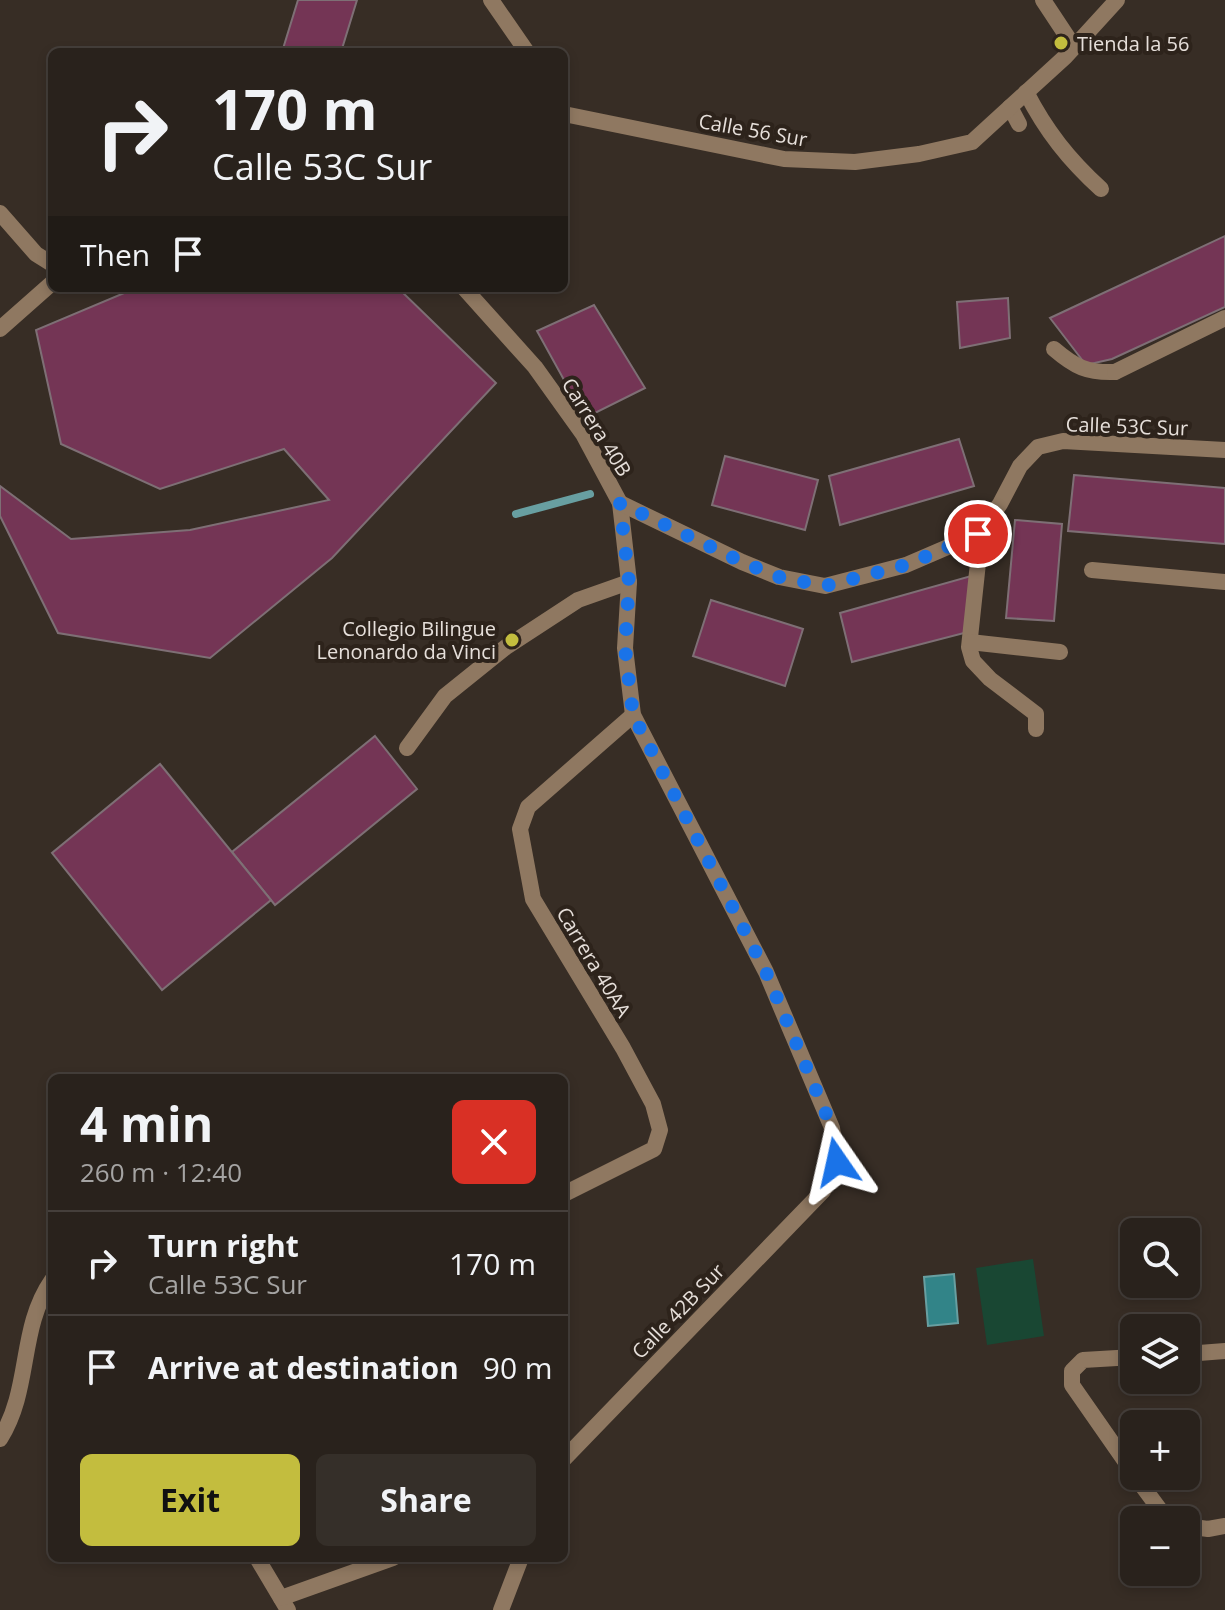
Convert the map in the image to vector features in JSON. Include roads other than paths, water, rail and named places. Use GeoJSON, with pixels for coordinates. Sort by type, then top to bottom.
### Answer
{"type":"FeatureCollection","features":[{"type":"Feature","properties":{"kind":"street"},"geometry":{"type":"LineString","coordinates":[[491,0],[524,48]]}},
{"type":"Feature","properties":{"kind":"street"},"geometry":{"type":"LineString","coordinates":[[1043,0],[1074,47]]}},
{"type":"Feature","properties":{"kind":"street","name":"Calle 56 Sur"},"geometry":{"type":"LineString","coordinates":[[568,115],[784,159],[855,162],[919,154],[972,142],[1074,47],[1117,0]]}},
{"type":"Feature","properties":{"kind":"street"},"geometry":{"type":"LineString","coordinates":[[1026,92],[1063,152],[1101,189]]}},
{"type":"Feature","properties":{"kind":"street"},"geometry":{"type":"LineString","coordinates":[[1010,107],[1019,124]]}},
{"type":"Feature","properties":{"kind":"street"},"geometry":{"type":"LineString","coordinates":[[0,213],[36,254],[48,262]]}},
{"type":"Feature","properties":{"kind":"street"},"geometry":{"type":"LineString","coordinates":[[0,329],[48,287]]}},
{"type":"Feature","properties":{"kind":"street","name":"Carrera 40B"},"geometry":{"type":"LineString","coordinates":[[468,292],[535,367],[583,434],[620,503],[629,582],[625,648],[633,715],[766,972],[832,1128],[837,1162],[823,1191]]}},
{"type":"Feature","properties":{"kind":"street"},"geometry":{"type":"LineString","coordinates":[[1054,349],[1070,363],[1094,373],[1115,372],[1225,318]]}},
{"type":"Feature","properties":{"kind":"street","name":"Calle 53C Sur"},"geometry":{"type":"LineString","coordinates":[[620,503],[779,577],[825,586],[906,565],[978,534],[1020,466],[1038,447],[1063,441],[1225,450]]}},
{"type":"Feature","properties":{"kind":"street"},"geometry":{"type":"LineString","coordinates":[[992,514],[978,563],[970,642],[973,661],[990,679],[1036,714],[1036,729]]}},
{"type":"Feature","properties":{"kind":"street"},"geometry":{"type":"LineString","coordinates":[[1092,570],[1225,582]]}},
{"type":"Feature","properties":{"kind":"street"},"geometry":{"type":"LineString","coordinates":[[407,748],[445,696],[506,647],[578,600],[629,582]]}},
{"type":"Feature","properties":{"kind":"street"},"geometry":{"type":"LineString","coordinates":[[970,642],[1060,652]]}},
{"type":"Feature","properties":{"kind":"street","name":"Carrera 40AA"},"geometry":{"type":"LineString","coordinates":[[568,1192],[654,1149],[660,1130],[653,1104],[623,1048],[533,899],[520,829],[528,807],[633,715]]}},
{"type":"Feature","properties":{"kind":"street","name":"Calle 42B Sur"},"geometry":{"type":"LineString","coordinates":[[568,1455],[823,1191]]}},
{"type":"Feature","properties":{"kind":"street"},"geometry":{"type":"LineString","coordinates":[[0,1439],[11,1422],[20,1395],[39,1299],[48,1286]]}},
{"type":"Feature","properties":{"kind":"street"},"geometry":{"type":"LineString","coordinates":[[1200,1353],[1225,1351]]}},
{"type":"Feature","properties":{"kind":"street"},"geometry":{"type":"LineString","coordinates":[[1120,1358],[1083,1360],[1072,1371],[1072,1385],[1120,1454]]}},
{"type":"Feature","properties":{"kind":"street"},"geometry":{"type":"LineString","coordinates":[[1200,1528],[1225,1526]]}},
{"type":"Feature","properties":{"kind":"street"},"geometry":{"type":"LineString","coordinates":[[259,1562],[284,1604],[384,1562]]}},
{"type":"Feature","properties":{"kind":"street"},"geometry":{"type":"LineString","coordinates":[[501,1610],[519,1562]]}},
{"type":"Feature","properties":{"kind":"water"},"geometry":{"type":"Polygon","coordinates":[[[954,1274],[958,1323],[928,1326],[924,1277],[954,1274]]]}},
{"type":"Feature","properties":{"kind":"waterway"},"geometry":{"type":"LineString","coordinates":[[516,514],[590,494]]}},
{"type":"Feature","properties":{"kind":"place","name":"Tienda la 56"},"geometry":{"type":"Point","coordinates":[1061,43]}},
{"type":"Feature","properties":{"kind":"place","name":"Collegio Bilingue Lenonardo da Vinci"},"geometry":{"type":"Point","coordinates":[512,640]}}]}
